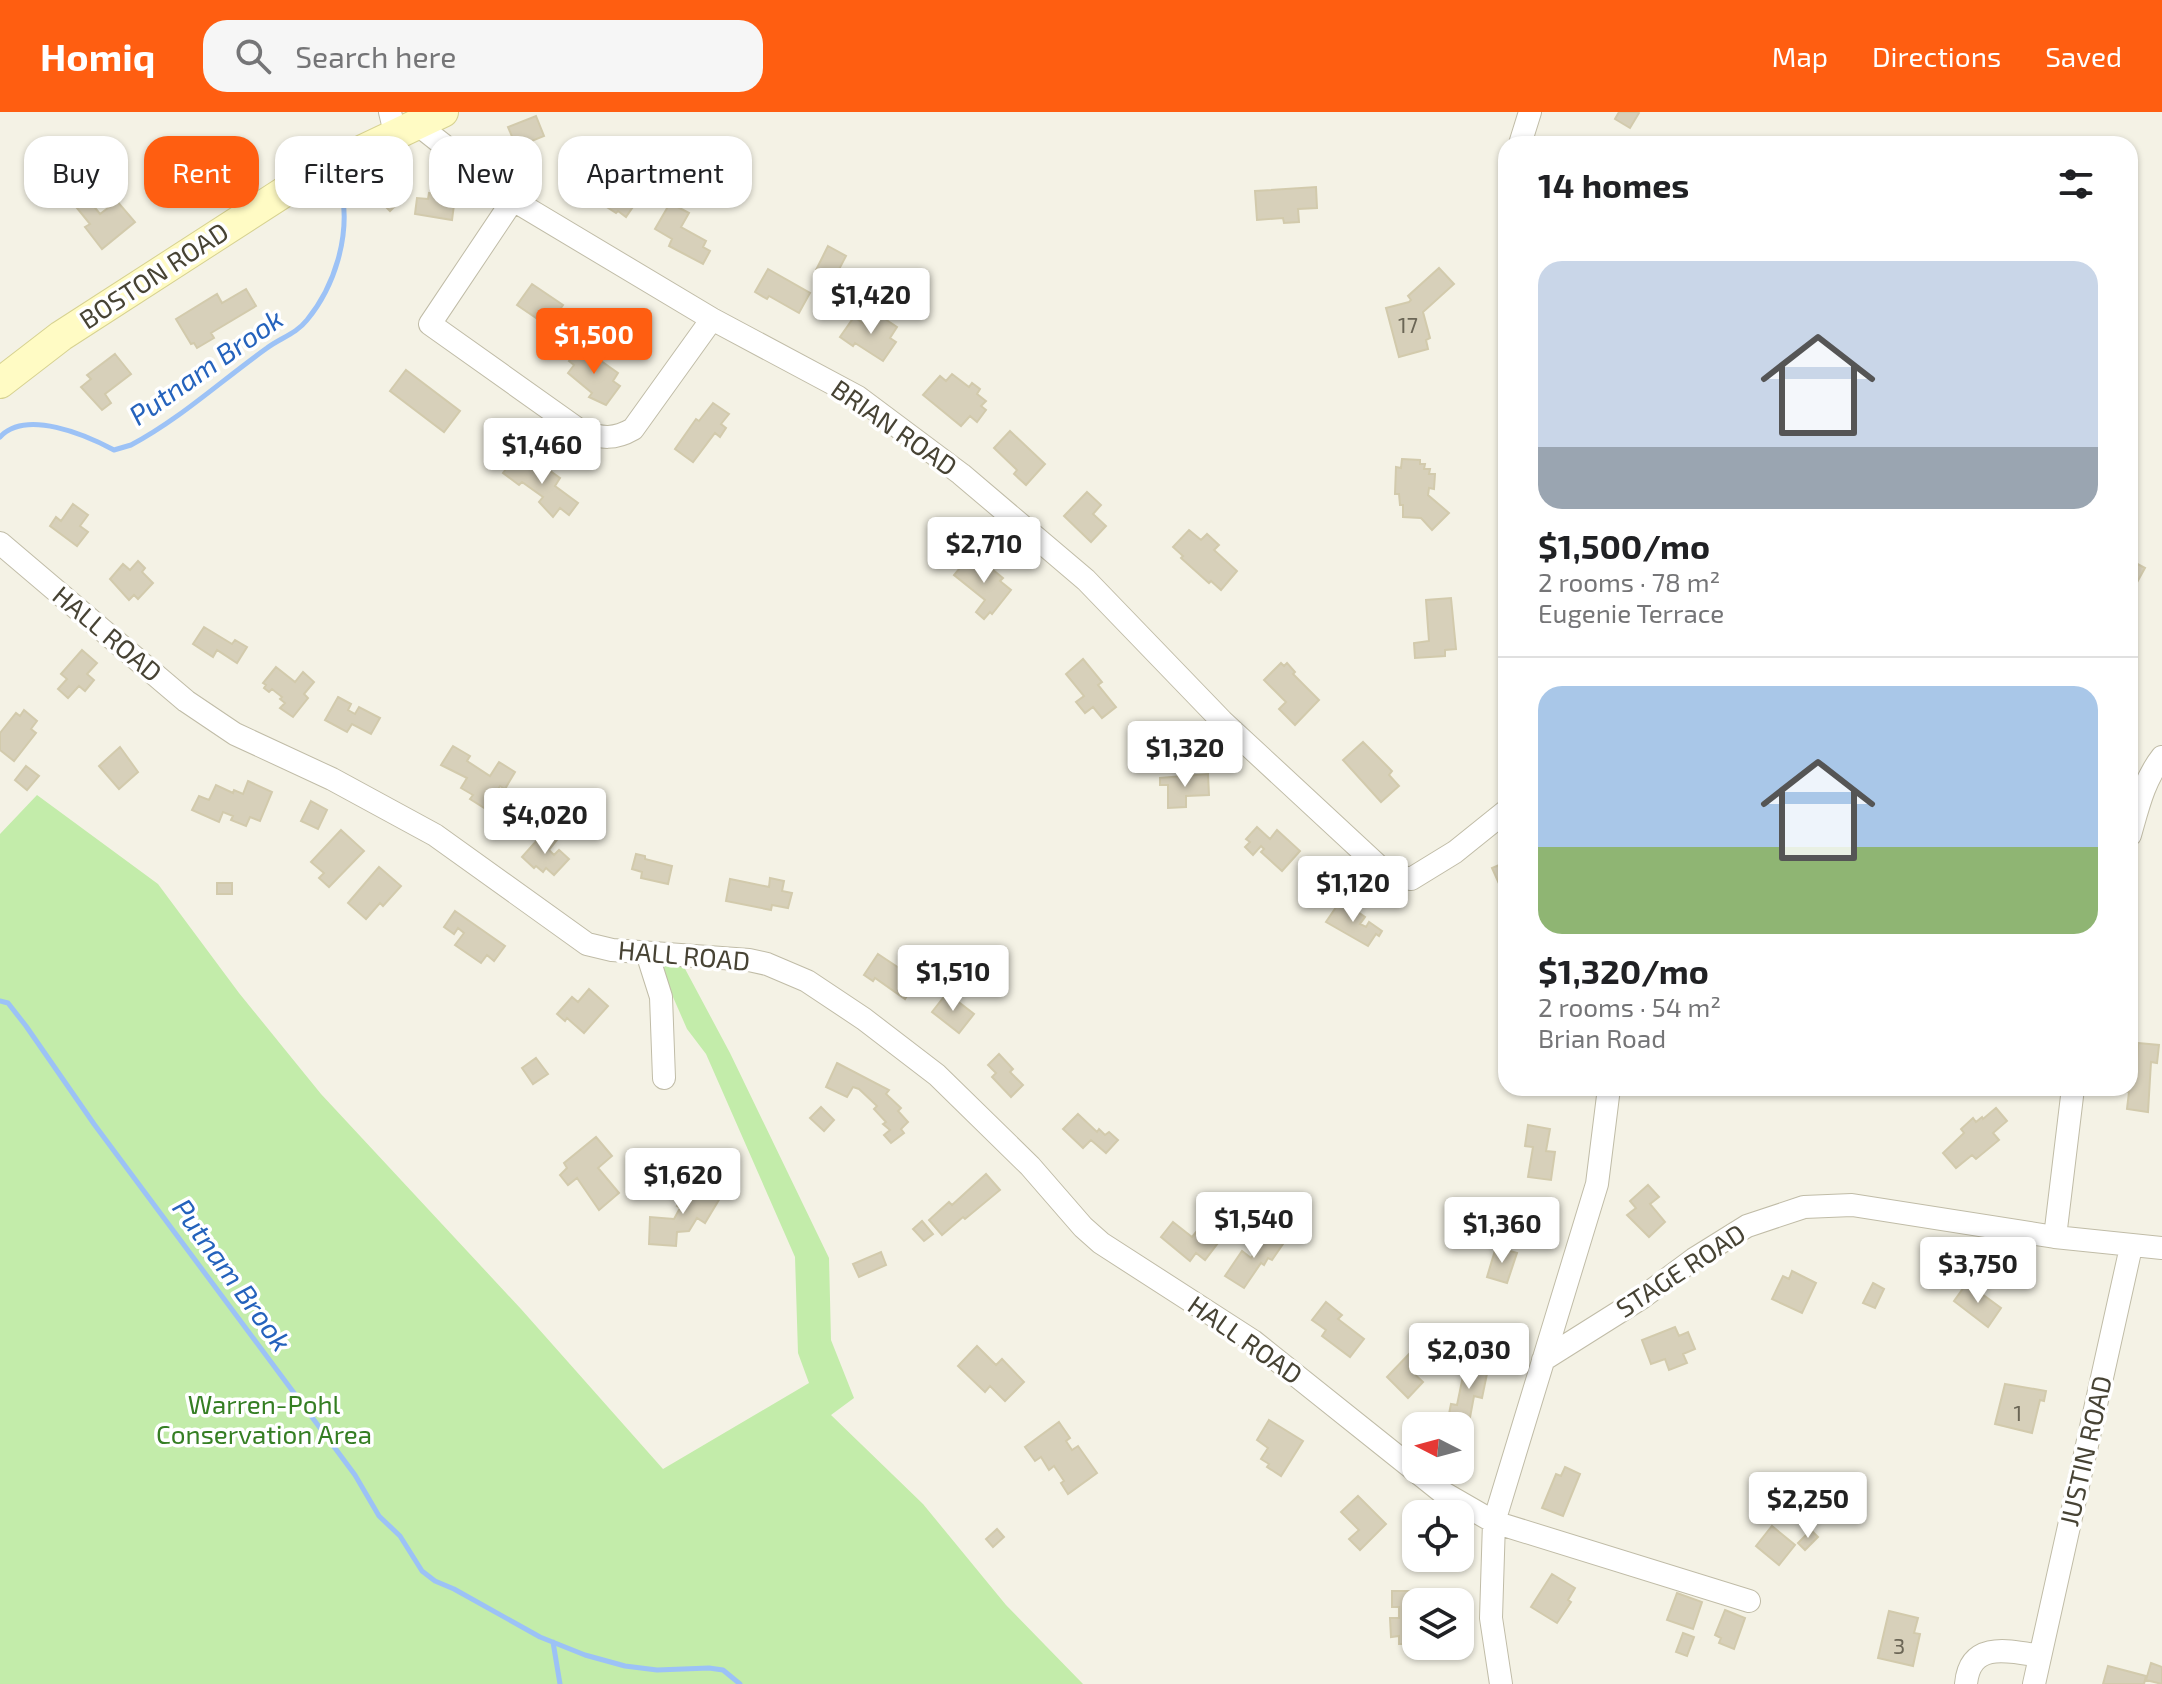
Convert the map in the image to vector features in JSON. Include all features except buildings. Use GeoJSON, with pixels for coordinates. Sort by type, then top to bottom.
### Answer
{"type":"FeatureCollection","features":[{"type":"Feature","properties":{"kind":"main road","name":"BOSTON ROAD"},"geometry":{"type":"LineString","coordinates":[[0,383],[61,336],[281,193],[411,120]]}},
{"type":"Feature","properties":{"kind":"street"},"geometry":{"type":"LineString","coordinates":[[1522,136],[1530,112]]}},
{"type":"Feature","properties":{"kind":"street","name":"BRIAN ROAD"},"geometry":{"type":"LineString","coordinates":[[411,120],[431,136]]}},
{"type":"Feature","properties":{"kind":"street"},"geometry":{"type":"LineString","coordinates":[[508,208],[430,324],[582,432],[601,438],[619,437],[633,429],[712,319]]}},
{"type":"Feature","properties":{"kind":"street","name":"BRIAN ROAD"},"geometry":{"type":"LineString","coordinates":[[526,208],[712,319],[858,397],[961,474],[1086,580],[1222,721],[1386,873],[1411,879],[1455,852],[1498,817]]}},
{"type":"Feature","properties":{"kind":"street","name":"HALL ROAD"},"geometry":{"type":"LineString","coordinates":[[0,543],[186,701],[235,734],[332,779],[435,835],[583,941],[602,948],[721,956],[767,964],[807,981],[864,1019],[937,1075],[1030,1166],[1101,1243],[1253,1341],[1442,1492],[1494,1522],[1749,1601]]}},
{"type":"Feature","properties":{"kind":"street"},"geometry":{"type":"LineString","coordinates":[[2138,808],[2151,770],[2162,757]]}},
{"type":"Feature","properties":{"kind":"street"},"geometry":{"type":"LineString","coordinates":[[647,953],[661,997],[664,1078]]}},
{"type":"Feature","properties":{"kind":"street"},"geometry":{"type":"LineString","coordinates":[[1501,1684],[1491,1618],[1494,1522],[1597,1184],[1608,1096]]}},
{"type":"Feature","properties":{"kind":"street"},"geometry":{"type":"LineString","coordinates":[[2055,1237],[2072,1096]]}},
{"type":"Feature","properties":{"kind":"street","name":"STAGE ROAD"},"geometry":{"type":"LineString","coordinates":[[1543,1360],[1747,1226],[1804,1207],[1852,1205],[2055,1237],[2162,1248]]}},
{"type":"Feature","properties":{"kind":"street","name":"JUSTIN ROAD"},"geometry":{"type":"LineString","coordinates":[[2034,1684],[2131,1247]]}},
{"type":"Feature","properties":{"kind":"street"},"geometry":{"type":"LineString","coordinates":[[1966,1684],[1969,1669],[1984,1653],[2006,1650],[2040,1656]]}},
{"type":"Feature","properties":{"kind":"green space","name":"Warren-Pohl Conservation Area"},"geometry":{"type":"Polygon","coordinates":[[[37,795],[158,884],[239,993],[321,1094],[521,1309],[663,1469],[809,1383],[798,1353],[795,1257],[706,1054],[687,1029],[659,965],[683,965],[730,1053],[829,1258],[831,1340],[854,1398],[831,1415],[923,1504],[1006,1605],[1083,1684],[0,1684],[0,834],[37,795]]]}},
{"type":"Feature","properties":{"kind":"waterway","name":"Putnam Brook"},"geometry":{"type":"LineString","coordinates":[[0,437],[11,429],[40,425],[72,432],[114,450],[149,435],[307,320],[325,292],[338,260],[344,208]]}},
{"type":"Feature","properties":{"kind":"waterway","name":"Putnam Brook"},"geometry":{"type":"LineString","coordinates":[[0,1001],[8,1003],[26,1026],[94,1124],[355,1475],[379,1516],[400,1536],[422,1571],[540,1637],[585,1655],[625,1666],[657,1670],[723,1670],[740,1684]]}},
{"type":"Feature","properties":{"kind":"waterway"},"geometry":{"type":"LineString","coordinates":[[553,1642],[560,1684]]}}]}
